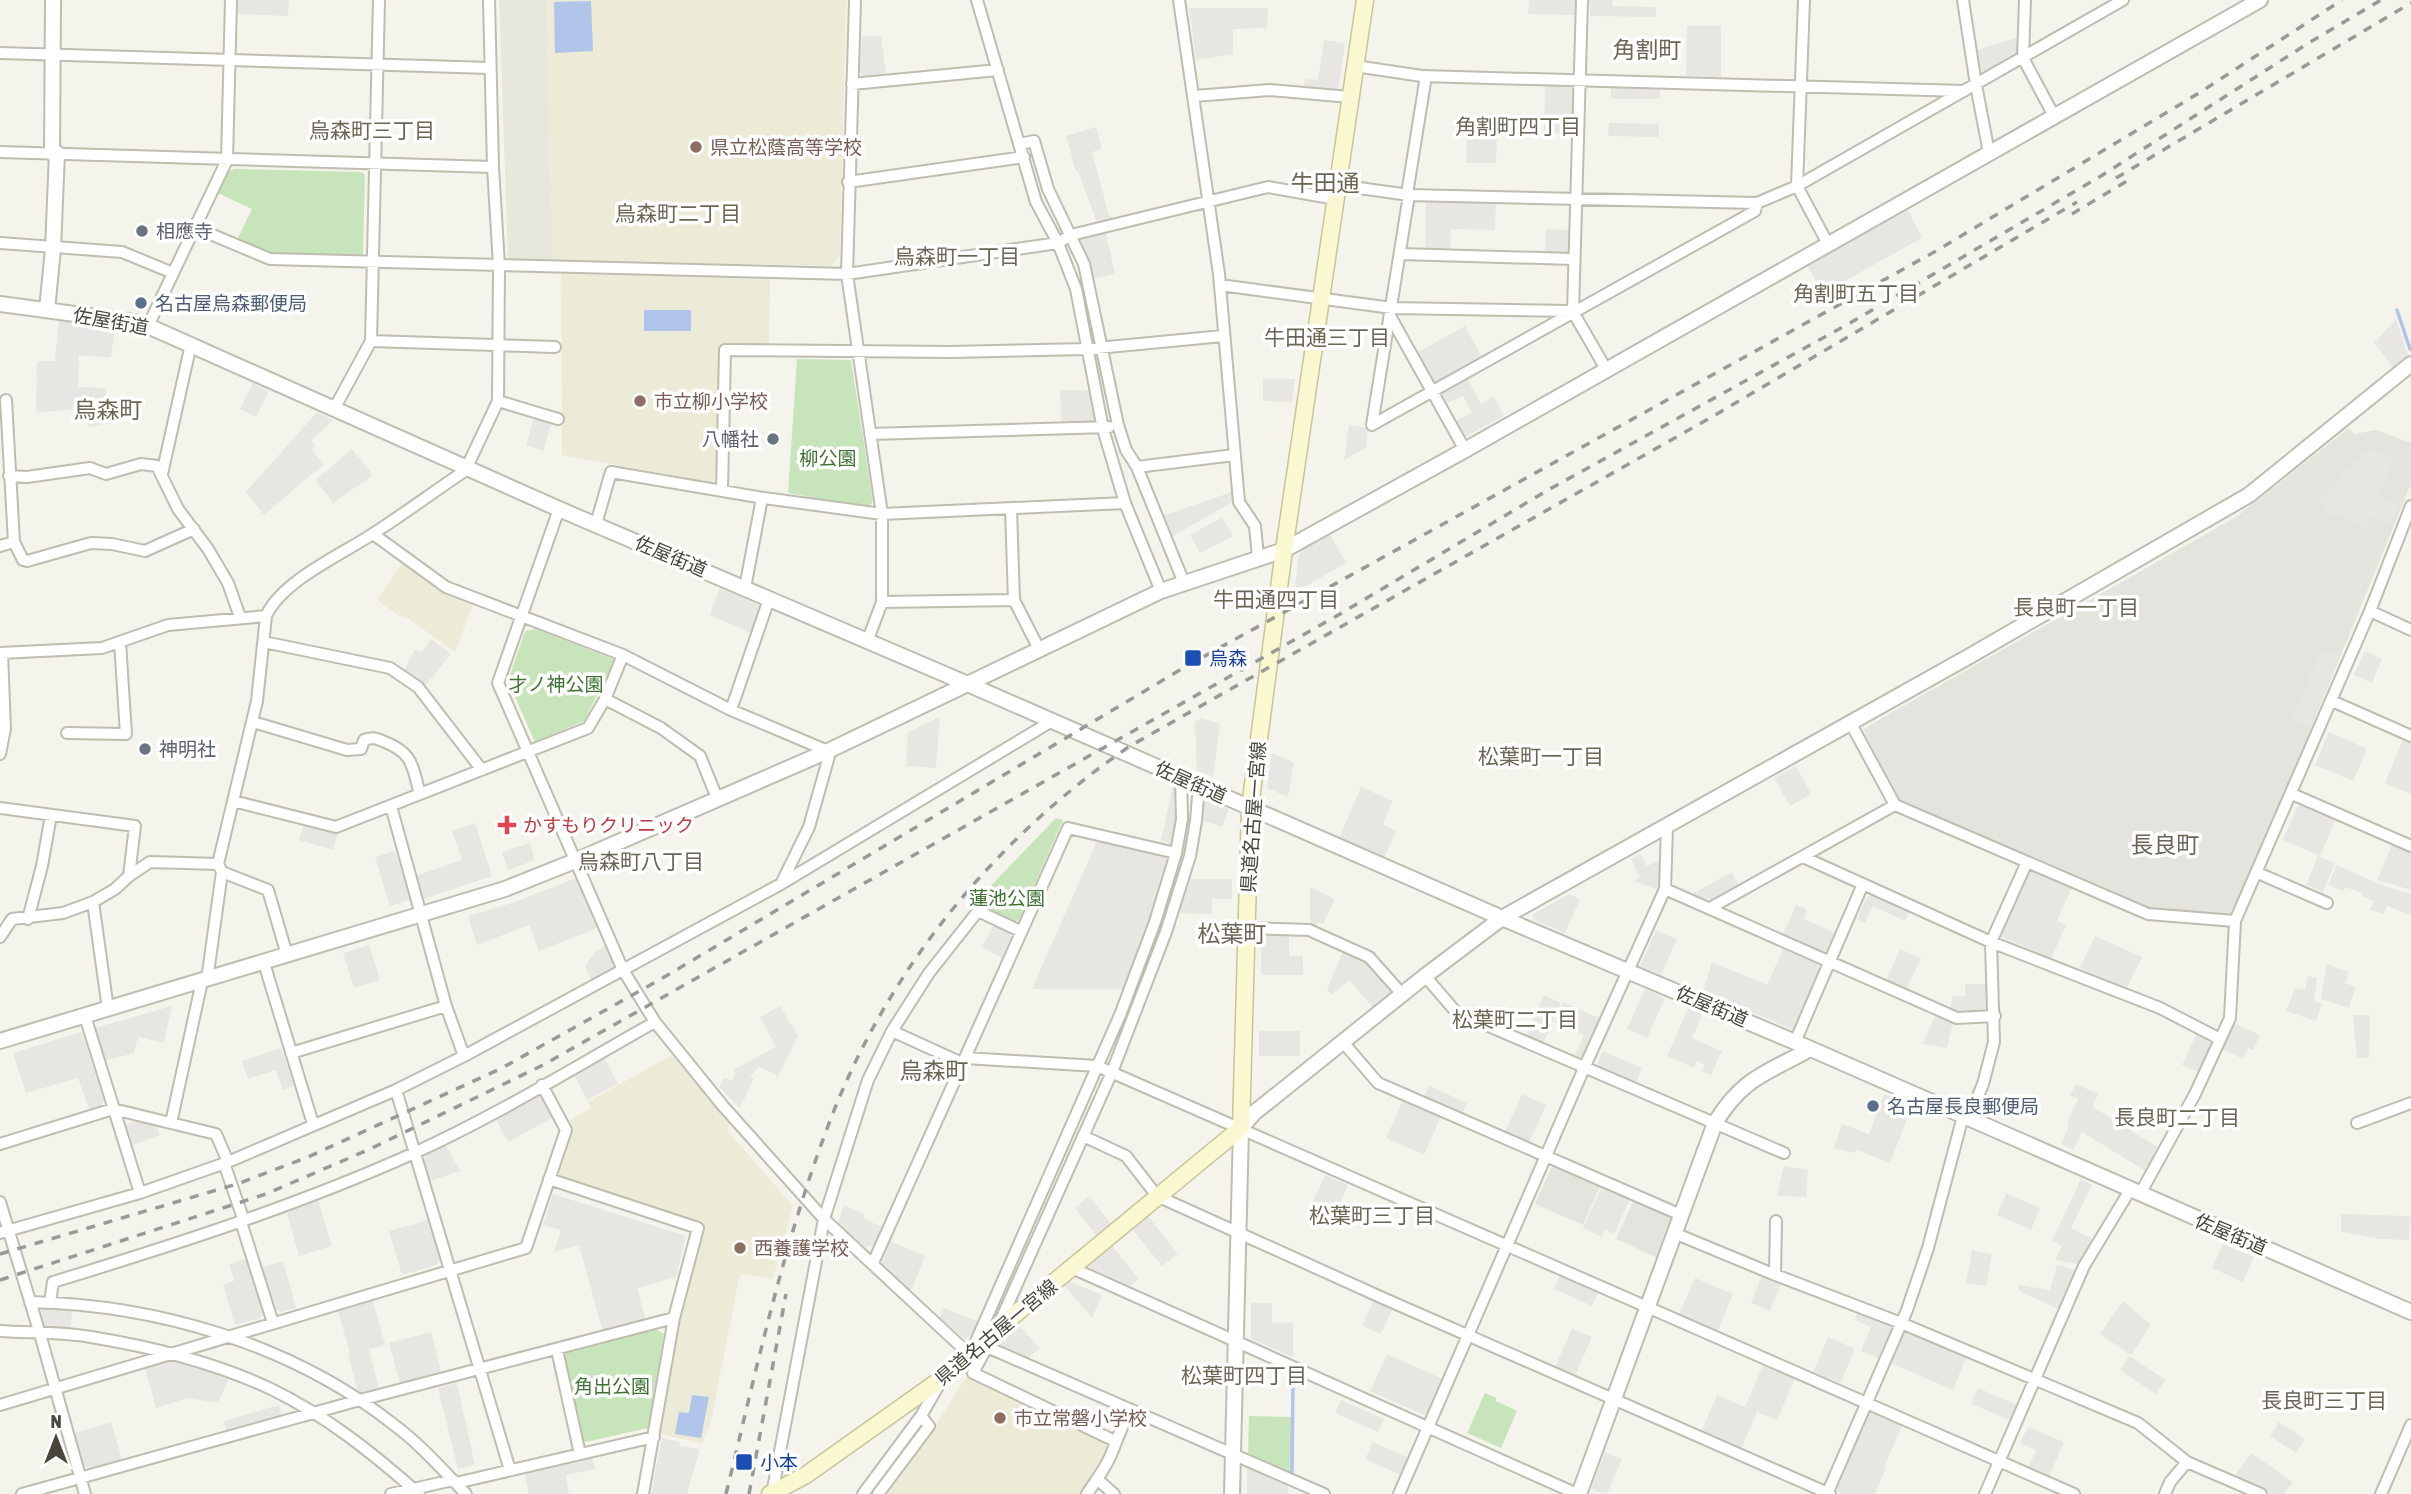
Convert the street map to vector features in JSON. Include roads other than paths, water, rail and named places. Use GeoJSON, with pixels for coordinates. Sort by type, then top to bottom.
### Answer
{"type":"FeatureCollection","features":[{"type":"Feature","properties":{"kind":"main road","name":"県道名古屋一宮線"},"geometry":{"type":"LineString","coordinates":[[771,1494],[806,1475],[944,1377],[985,1344],[996,1330],[1241,1128],[1250,807],[1284,550],[1365,0]]}},
{"type":"Feature","properties":{"kind":"street"},"geometry":{"type":"LineString","coordinates":[[47,310],[53,249],[53,0]]}},
{"type":"Feature","properties":{"kind":"street"},"geometry":{"type":"LineString","coordinates":[[148,326],[227,160],[231,0]]}},
{"type":"Feature","properties":{"kind":"street"},"geometry":{"type":"LineString","coordinates":[[334,409],[372,341],[379,0]]}},
{"type":"Feature","properties":{"kind":"street"},"geometry":{"type":"LineString","coordinates":[[171,1123],[204,980],[220,868],[233,801],[253,722],[266,615],[271,604],[294,584],[373,534],[468,468],[498,401],[499,266],[493,167],[489,0]]}},
{"type":"Feature","properties":{"kind":"street"},"geometry":{"type":"LineString","coordinates":[[855,0],[847,274],[882,514],[882,602],[867,642]]}},
{"type":"Feature","properties":{"kind":"street"},"geometry":{"type":"LineString","coordinates":[[977,0],[1036,202],[1058,243],[1076,289],[1103,429],[1125,503],[1161,591]]}},
{"type":"Feature","properties":{"kind":"street"},"geometry":{"type":"LineString","coordinates":[[1179,0],[1195,96],[1220,285],[1239,502],[1255,526],[1258,557]]}},
{"type":"Feature","properties":{"kind":"street"},"geometry":{"type":"LineString","coordinates":[[1582,0],[1573,312],[1606,369]]}},
{"type":"Feature","properties":{"kind":"street"},"geometry":{"type":"LineString","coordinates":[[1804,0],[1797,186],[1828,244]]}},
{"type":"Feature","properties":{"kind":"street"},"geometry":{"type":"LineString","coordinates":[[1963,0],[1971,88],[1989,153]]}},
{"type":"Feature","properties":{"kind":"street"},"geometry":{"type":"LineString","coordinates":[[2025,0],[2023,58],[2054,116]]}},
{"type":"Feature","properties":{"kind":"street"},"geometry":{"type":"LineString","coordinates":[[196,228],[270,259],[847,274],[1058,243],[1071,235],[1268,187],[1337,192],[1757,204],[1797,186],[2123,0]]}},
{"type":"Feature","properties":{"kind":"street"},"geometry":{"type":"LineString","coordinates":[[0,1041],[505,889],[829,750],[970,685],[1161,591],[1284,550],[2260,0]]}},
{"type":"Feature","properties":{"kind":"street"},"geometry":{"type":"LineString","coordinates":[[0,53],[490,68]]}},
{"type":"Feature","properties":{"kind":"street"},"geometry":{"type":"LineString","coordinates":[[1355,66],[1426,76],[1971,88]]}},
{"type":"Feature","properties":{"kind":"street"},"geometry":{"type":"LineString","coordinates":[[852,84],[998,70]]}},
{"type":"Feature","properties":{"kind":"street"},"geometry":{"type":"LineString","coordinates":[[1426,76],[1372,425],[1755,211],[1757,204]]}},
{"type":"Feature","properties":{"kind":"street"},"geometry":{"type":"LineString","coordinates":[[1195,96],[1269,90],[1350,97]]}},
{"type":"Feature","properties":{"kind":"street"},"geometry":{"type":"LineString","coordinates":[[1020,144],[1034,141],[1048,189],[1084,264],[1118,425],[1126,450],[1137,467],[1184,583]]}},
{"type":"Feature","properties":{"kind":"street"},"geometry":{"type":"LineString","coordinates":[[0,152],[493,167]]}},
{"type":"Feature","properties":{"kind":"street"},"geometry":{"type":"LineString","coordinates":[[848,181],[1024,157]]}},
{"type":"Feature","properties":{"kind":"street"},"geometry":{"type":"LineString","coordinates":[[0,243],[122,252],[173,273]]}},
{"type":"Feature","properties":{"kind":"street"},"geometry":{"type":"LineString","coordinates":[[1400,254],[1573,259]]}},
{"type":"Feature","properties":{"kind":"street"},"geometry":{"type":"LineString","coordinates":[[1220,285],[1391,312],[1573,312]]}},
{"type":"Feature","properties":{"kind":"street","name":"佐屋街道"},"geometry":{"type":"LineString","coordinates":[[0,304],[148,326],[559,509],[1052,720],[1502,918],[1795,1042],[2411,1312]]}},
{"type":"Feature","properties":{"kind":"street"},"geometry":{"type":"LineString","coordinates":[[1391,312],[1465,450]]}},
{"type":"Feature","properties":{"kind":"street"},"geometry":{"type":"LineString","coordinates":[[722,491],[724,351],[1087,349],[1223,336]]}},
{"type":"Feature","properties":{"kind":"street"},"geometry":{"type":"LineString","coordinates":[[372,341],[555,346]]}},
{"type":"Feature","properties":{"kind":"street"},"geometry":{"type":"LineString","coordinates":[[162,474],[191,344]]}},
{"type":"Feature","properties":{"kind":"street"},"geometry":{"type":"LineString","coordinates":[[1232,1494],[1241,1128],[1254,1113],[1424,976],[1502,918],[1969,657],[2249,495],[2411,364]]}},
{"type":"Feature","properties":{"kind":"street"},"geometry":{"type":"LineString","coordinates":[[6,400],[14,542],[23,560],[92,543],[145,551],[194,529]]}},
{"type":"Feature","properties":{"kind":"street"},"geometry":{"type":"LineString","coordinates":[[498,401],[558,419]]}},
{"type":"Feature","properties":{"kind":"street"},"geometry":{"type":"LineString","coordinates":[[870,434],[1103,429],[1118,425]]}},
{"type":"Feature","properties":{"kind":"street"},"geometry":{"type":"LineString","coordinates":[[1137,467],[1234,455]]}},
{"type":"Feature","properties":{"kind":"street"},"geometry":{"type":"LineString","coordinates":[[9,476],[27,477],[90,468],[106,474],[149,463],[157,466],[178,509],[228,583],[240,617]]}},
{"type":"Feature","properties":{"kind":"street"},"geometry":{"type":"LineString","coordinates":[[596,524],[611,472],[762,498],[882,514],[1125,503]]}},
{"type":"Feature","properties":{"kind":"street"},"geometry":{"type":"LineString","coordinates":[[745,588],[762,498]]}},
{"type":"Feature","properties":{"kind":"street"},"geometry":{"type":"LineString","coordinates":[[559,509],[498,683],[623,970],[655,1022],[723,1106],[824,1219],[970,1355],[1119,1015],[1155,922],[1176,852],[1182,820],[1181,777]]}},
{"type":"Feature","properties":{"kind":"street"},"geometry":{"type":"LineString","coordinates":[[1011,509],[1014,600],[1040,651]]}},
{"type":"Feature","properties":{"kind":"street"},"geometry":{"type":"LineString","coordinates":[[1985,1494],[2084,1266],[2135,1192],[2194,1094],[2230,1018],[2235,920],[2332,701],[2410,512]]}},
{"type":"Feature","properties":{"kind":"street"},"geometry":{"type":"LineString","coordinates":[[373,534],[446,587],[623,655],[731,710],[829,750]]}},
{"type":"Feature","properties":{"kind":"street"},"geometry":{"type":"LineString","coordinates":[[0,546],[14,542]]}},
{"type":"Feature","properties":{"kind":"street"},"geometry":{"type":"LineString","coordinates":[[731,710],[769,598]]}},
{"type":"Feature","properties":{"kind":"street"},"geometry":{"type":"LineString","coordinates":[[882,602],[1014,600]]}},
{"type":"Feature","properties":{"kind":"street"},"geometry":{"type":"LineString","coordinates":[[2370,611],[2411,629]]}},
{"type":"Feature","properties":{"kind":"street"},"geometry":{"type":"LineString","coordinates":[[0,754],[5,729],[1,653],[102,648],[169,625],[266,615]]}},
{"type":"Feature","properties":{"kind":"street"},"geometry":{"type":"LineString","coordinates":[[67,733],[126,734],[120,642]]}},
{"type":"Feature","properties":{"kind":"street"},"geometry":{"type":"LineString","coordinates":[[264,642],[390,668],[418,687],[482,770]]}},
{"type":"Feature","properties":{"kind":"street"},"geometry":{"type":"LineString","coordinates":[[233,801],[336,827],[588,728],[605,699],[623,655]]}},
{"type":"Feature","properties":{"kind":"street"},"geometry":{"type":"LineString","coordinates":[[605,699],[661,728],[699,755],[717,798]]}},
{"type":"Feature","properties":{"kind":"street"},"geometry":{"type":"LineString","coordinates":[[2332,701],[2411,737]]}},
{"type":"Feature","properties":{"kind":"street"},"geometry":{"type":"LineString","coordinates":[[4,1231],[139,1193],[226,1162],[396,1090],[464,1056],[781,884],[1052,720]]}},
{"type":"Feature","properties":{"kind":"street"},"geometry":{"type":"LineString","coordinates":[[253,722],[347,750],[361,749],[364,740],[374,737],[400,748],[410,759],[420,794]]}},
{"type":"Feature","properties":{"kind":"street"},"geometry":{"type":"LineString","coordinates":[[1850,722],[1895,805],[2148,915],[2235,920]]}},
{"type":"Feature","properties":{"kind":"street"},"geometry":{"type":"LineString","coordinates":[[781,884],[809,827],[829,750]]}},
{"type":"Feature","properties":{"kind":"street"},"geometry":{"type":"LineString","coordinates":[[996,1330],[1112,1072],[1184,882],[1196,821],[1199,785]]}},
{"type":"Feature","properties":{"kind":"street"},"geometry":{"type":"LineString","coordinates":[[2292,794],[2411,846]]}},
{"type":"Feature","properties":{"kind":"street"},"geometry":{"type":"LineString","coordinates":[[1710,908],[1895,805]]}},
{"type":"Feature","properties":{"kind":"street"},"geometry":{"type":"LineString","coordinates":[[391,806],[446,1006],[464,1056]]}},
{"type":"Feature","properties":{"kind":"street"},"geometry":{"type":"LineString","coordinates":[[0,808],[135,826],[129,876]]}},
{"type":"Feature","properties":{"kind":"street"},"geometry":{"type":"LineString","coordinates":[[27,919],[42,866],[51,815]]}},
{"type":"Feature","properties":{"kind":"street"},"geometry":{"type":"LineString","coordinates":[[1399,1494],[1585,1066],[1665,890],[1667,827]]}},
{"type":"Feature","properties":{"kind":"street"},"geometry":{"type":"LineString","coordinates":[[873,1264],[1068,828],[1176,852]]}},
{"type":"Feature","properties":{"kind":"street"},"geometry":{"type":"LineString","coordinates":[[1803,857],[1991,942],[2160,1008],[2220,1039]]}},
{"type":"Feature","properties":{"kind":"street"},"geometry":{"type":"LineString","coordinates":[[0,937],[12,919],[63,912],[93,902],[150,862],[220,868],[268,890],[287,955]]}},
{"type":"Feature","properties":{"kind":"street"},"geometry":{"type":"LineString","coordinates":[[1083,1136],[1126,1156],[1157,1196],[1828,1494],[1901,1323],[1928,1248],[1966,1117],[1983,1084],[1994,1042],[1991,942],[2027,862]]}},
{"type":"Feature","properties":{"kind":"street"},"geometry":{"type":"LineString","coordinates":[[2258,873],[2328,903]]}},
{"type":"Feature","properties":{"kind":"street"},"geometry":{"type":"LineString","coordinates":[[1795,1042],[1831,964],[1863,884]]}},
{"type":"Feature","properties":{"kind":"street"},"geometry":{"type":"LineString","coordinates":[[1665,890],[1957,1018],[1995,1016]]}},
{"type":"Feature","properties":{"kind":"street"},"geometry":{"type":"LineString","coordinates":[[93,902],[108,1009]]}},
{"type":"Feature","properties":{"kind":"street"},"geometry":{"type":"LineString","coordinates":[[771,1494],[824,1219],[868,1080],[892,1031],[929,973],[978,911],[1020,931]]}},
{"type":"Feature","properties":{"kind":"street"},"geometry":{"type":"LineString","coordinates":[[1247,928],[1313,931],[1369,957],[1402,994]]}},
{"type":"Feature","properties":{"kind":"street"},"geometry":{"type":"LineString","coordinates":[[264,963],[313,1124]]}},
{"type":"Feature","properties":{"kind":"street"},"geometry":{"type":"LineString","coordinates":[[1424,976],[1456,1012],[1784,1153]]}},
{"type":"Feature","properties":{"kind":"street"},"geometry":{"type":"LineString","coordinates":[[291,1053],[446,1006]]}},
{"type":"Feature","properties":{"kind":"street"},"geometry":{"type":"LineString","coordinates":[[85,1016],[139,1193]]}},
{"type":"Feature","properties":{"kind":"street"},"geometry":{"type":"LineString","coordinates":[[50,1302],[52,1282],[242,1221],[415,1153],[655,1022]]}},
{"type":"Feature","properties":{"kind":"street"},"geometry":{"type":"LineString","coordinates":[[892,1031],[963,1060],[1097,1066],[2074,1494]]}},
{"type":"Feature","properties":{"kind":"street"},"geometry":{"type":"LineString","coordinates":[[1342,1041],[1378,1083],[1681,1214]]}},
{"type":"Feature","properties":{"kind":"street"},"geometry":{"type":"LineString","coordinates":[[1072,1268],[1578,1494],[1714,1124],[1741,1088],[1762,1073],[1810,1049]]}},
{"type":"Feature","properties":{"kind":"street"},"geometry":{"type":"LineString","coordinates":[[0,1405],[526,1248],[566,1130],[542,1085]]}},
{"type":"Feature","properties":{"kind":"street"},"geometry":{"type":"LineString","coordinates":[[396,1090],[510,1471]]}},
{"type":"Feature","properties":{"kind":"street"},"geometry":{"type":"LineString","coordinates":[[2357,1124],[2411,1103]]}},
{"type":"Feature","properties":{"kind":"street"},"geometry":{"type":"LineString","coordinates":[[0,1144],[113,1109],[216,1134],[273,1323]]}},
{"type":"Feature","properties":{"kind":"street"},"geometry":{"type":"LineString","coordinates":[[549,1179],[698,1228],[674,1318],[643,1494]]}},
{"type":"Feature","properties":{"kind":"street"},"geometry":{"type":"LineString","coordinates":[[0,1202],[4,1231],[40,1334],[85,1494]]}},
{"type":"Feature","properties":{"kind":"street"},"geometry":{"type":"LineString","coordinates":[[1775,1275],[1776,1221]]}},
{"type":"Feature","properties":{"kind":"street"},"geometry":{"type":"LineString","coordinates":[[1674,1233],[1901,1323],[2138,1423],[2187,1462],[2261,1494]]}},
{"type":"Feature","properties":{"kind":"street"},"geometry":{"type":"LineString","coordinates":[[30,1302],[133,1310],[183,1322],[279,1356],[360,1400],[395,1425],[466,1494]]}},
{"type":"Feature","properties":{"kind":"street"},"geometry":{"type":"LineString","coordinates":[[22,1494],[360,1400],[674,1318]]}},
{"type":"Feature","properties":{"kind":"street"},"geometry":{"type":"LineString","coordinates":[[0,1331],[88,1336],[199,1360],[271,1389],[312,1413],[378,1457],[416,1491]]}},
{"type":"Feature","properties":{"kind":"street"},"geometry":{"type":"LineString","coordinates":[[1115,1441],[973,1373],[985,1344],[1324,1494]]}},
{"type":"Feature","properties":{"kind":"street"},"geometry":{"type":"LineString","coordinates":[[557,1350],[580,1454]]}},
{"type":"Feature","properties":{"kind":"street"},"geometry":{"type":"LineString","coordinates":[[863,1494],[921,1416],[944,1377]]}},
{"type":"Feature","properties":{"kind":"street"},"geometry":{"type":"LineString","coordinates":[[1087,1494],[1098,1480],[1114,1449],[1130,1409]]}},
{"type":"Feature","properties":{"kind":"street"},"geometry":{"type":"LineString","coordinates":[[878,1494],[929,1426],[921,1416]]}},
{"type":"Feature","properties":{"kind":"street"},"geometry":{"type":"LineString","coordinates":[[2381,1494],[2407,1442],[2411,1425]]}},
{"type":"Feature","properties":{"kind":"street"},"geometry":{"type":"LineString","coordinates":[[391,1494],[510,1471],[654,1437]]}},
{"type":"Feature","properties":{"kind":"street"},"geometry":{"type":"LineString","coordinates":[[2165,1494],[2170,1482],[2187,1462]]}},
{"type":"Feature","properties":{"kind":"street"},"geometry":{"type":"LineString","coordinates":[[1098,1480],[1114,1494]]}},
{"type":"Feature","properties":{"kind":"water"},"geometry":{"type":"Polygon","coordinates":[[[591,1],[593,51],[555,53],[554,2],[591,1]]]}},
{"type":"Feature","properties":{"kind":"water"},"geometry":{"type":"Polygon","coordinates":[[[644,310],[691,310],[691,331],[644,331],[644,310]]]}},
{"type":"Feature","properties":{"kind":"water"},"geometry":{"type":"Polygon","coordinates":[[[692,1395],[709,1397],[701,1438],[675,1434],[679,1412],[689,1413],[692,1395]]]}},
{"type":"Feature","properties":{"kind":"waterway"},"geometry":{"type":"LineString","coordinates":[[2397,310],[2410,349]]}},
{"type":"Feature","properties":{"kind":"waterway"},"geometry":{"type":"LineString","coordinates":[[1292,1473],[1293,1382]]}},
{"type":"Feature","properties":{"kind":"waterway"},"geometry":{"type":"LineString","coordinates":[[873,1489],[921,1427]]}},
{"type":"Feature","properties":{"kind":"railway"},"geometry":{"type":"LineString","coordinates":[[0,1254],[237,1184],[308,1157],[502,1068],[661,979],[1185,667],[1936,251],[2199,93],[2342,0]]}},
{"type":"Feature","properties":{"kind":"railway"},"geometry":{"type":"LineString","coordinates":[[0,1280],[266,1194],[370,1149],[543,1065],[1340,614],[1548,490],[1850,323],[2101,176],[2307,44],[2381,0]]}},
{"type":"Feature","properties":{"kind":"railway"},"geometry":{"type":"LineString","coordinates":[[2116,178],[2411,3]]}},
{"type":"Feature","properties":{"kind":"railway"},"geometry":{"type":"LineString","coordinates":[[2072,214],[2132,178]]}},
{"type":"Feature","properties":{"kind":"railway"},"geometry":{"type":"LineString","coordinates":[[726,1494],[771,1308],[797,1216],[828,1126],[852,1069],[913,962],[990,866],[1034,823],[1080,783],[1130,746],[1710,418],[2077,202]]}},
{"type":"Feature","properties":{"kind":"railway"},"geometry":{"type":"LineString","coordinates":[[749,1494],[786,1294]]}},
{"type":"Feature","properties":{"kind":"place","name":"県立松蔭高等学校"},"geometry":{"type":"Point","coordinates":[696,147]}},
{"type":"Feature","properties":{"kind":"place","name":"相應寺"},"geometry":{"type":"Point","coordinates":[142,231]}},
{"type":"Feature","properties":{"kind":"place","name":"名古屋烏森郵便局"},"geometry":{"type":"Point","coordinates":[141,303]}},
{"type":"Feature","properties":{"kind":"place","name":"市立柳小学校"},"geometry":{"type":"Point","coordinates":[640,401]}},
{"type":"Feature","properties":{"kind":"place","name":"八幡社"},"geometry":{"type":"Point","coordinates":[773,439]}},
{"type":"Feature","properties":{"kind":"place","name":"烏森"},"geometry":{"type":"Point","coordinates":[1193,658]}},
{"type":"Feature","properties":{"kind":"place","name":"神明社"},"geometry":{"type":"Point","coordinates":[145,749]}},
{"type":"Feature","properties":{"kind":"place","name":"かすもりクリニック"},"geometry":{"type":"Point","coordinates":[507,825]}},
{"type":"Feature","properties":{"kind":"place","name":"名古屋長良郵便局"},"geometry":{"type":"Point","coordinates":[1873,1106]}},
{"type":"Feature","properties":{"kind":"place","name":"西養護学校"},"geometry":{"type":"Point","coordinates":[740,1248]}},
{"type":"Feature","properties":{"kind":"place","name":"市立常磐小学校"},"geometry":{"type":"Point","coordinates":[1000,1418]}},
{"type":"Feature","properties":{"kind":"place","name":"小本"},"geometry":{"type":"Point","coordinates":[744,1462]}},
{"type":"Feature","properties":{"kind":"district","name":"角割町"},"geometry":{"type":"Point","coordinates":[1647,50]}},
{"type":"Feature","properties":{"kind":"district","name":"角割町四丁目"},"geometry":{"type":"Point","coordinates":[1518,126]}},
{"type":"Feature","properties":{"kind":"district","name":"烏森町三丁目"},"geometry":{"type":"Point","coordinates":[372,130]}},
{"type":"Feature","properties":{"kind":"district","name":"牛田通"},"geometry":{"type":"Point","coordinates":[1325,183]}},
{"type":"Feature","properties":{"kind":"district","name":"烏森町二丁目"},"geometry":{"type":"Point","coordinates":[678,213]}},
{"type":"Feature","properties":{"kind":"district","name":"烏森町一丁目"},"geometry":{"type":"Point","coordinates":[957,256]}},
{"type":"Feature","properties":{"kind":"district","name":"角割町五丁目"},"geometry":{"type":"Point","coordinates":[1856,293]}},
{"type":"Feature","properties":{"kind":"district","name":"牛田通三丁目"},"geometry":{"type":"Point","coordinates":[1327,337]}},
{"type":"Feature","properties":{"kind":"district","name":"烏森町"},"geometry":{"type":"Point","coordinates":[108,410]}},
{"type":"Feature","properties":{"kind":"district","name":"牛田通四丁目"},"geometry":{"type":"Point","coordinates":[1276,599]}},
{"type":"Feature","properties":{"kind":"district","name":"長良町一丁目"},"geometry":{"type":"Point","coordinates":[2076,607]}},
{"type":"Feature","properties":{"kind":"district","name":"松葉町一丁目"},"geometry":{"type":"Point","coordinates":[1541,756]}},
{"type":"Feature","properties":{"kind":"district","name":"長良町"},"geometry":{"type":"Point","coordinates":[2165,845]}},
{"type":"Feature","properties":{"kind":"district","name":"烏森町八丁目"},"geometry":{"type":"Point","coordinates":[641,861]}},
{"type":"Feature","properties":{"kind":"district","name":"松葉町"},"geometry":{"type":"Point","coordinates":[1232,934]}},
{"type":"Feature","properties":{"kind":"district","name":"松葉町二丁目"},"geometry":{"type":"Point","coordinates":[1515,1019]}},
{"type":"Feature","properties":{"kind":"district","name":"烏森町"},"geometry":{"type":"Point","coordinates":[934,1071]}},
{"type":"Feature","properties":{"kind":"district","name":"長良町二丁目"},"geometry":{"type":"Point","coordinates":[2177,1117]}},
{"type":"Feature","properties":{"kind":"district","name":"松葉町三丁目"},"geometry":{"type":"Point","coordinates":[1372,1215]}},
{"type":"Feature","properties":{"kind":"district","name":"松葉町四丁目"},"geometry":{"type":"Point","coordinates":[1244,1375]}},
{"type":"Feature","properties":{"kind":"district","name":"長良町三丁目"},"geometry":{"type":"Point","coordinates":[2324,1400]}},
{"type":"Feature","properties":{"kind":"park label","name":"柳公園"},"geometry":{"type":"Point","coordinates":[828,458]}},
{"type":"Feature","properties":{"kind":"park label","name":"才ノ神公園"},"geometry":{"type":"Point","coordinates":[556,684]}},
{"type":"Feature","properties":{"kind":"park label","name":"蓮池公園"},"geometry":{"type":"Point","coordinates":[1007,898]}},
{"type":"Feature","properties":{"kind":"park label","name":"角出公園"},"geometry":{"type":"Point","coordinates":[612,1386]}}]}
